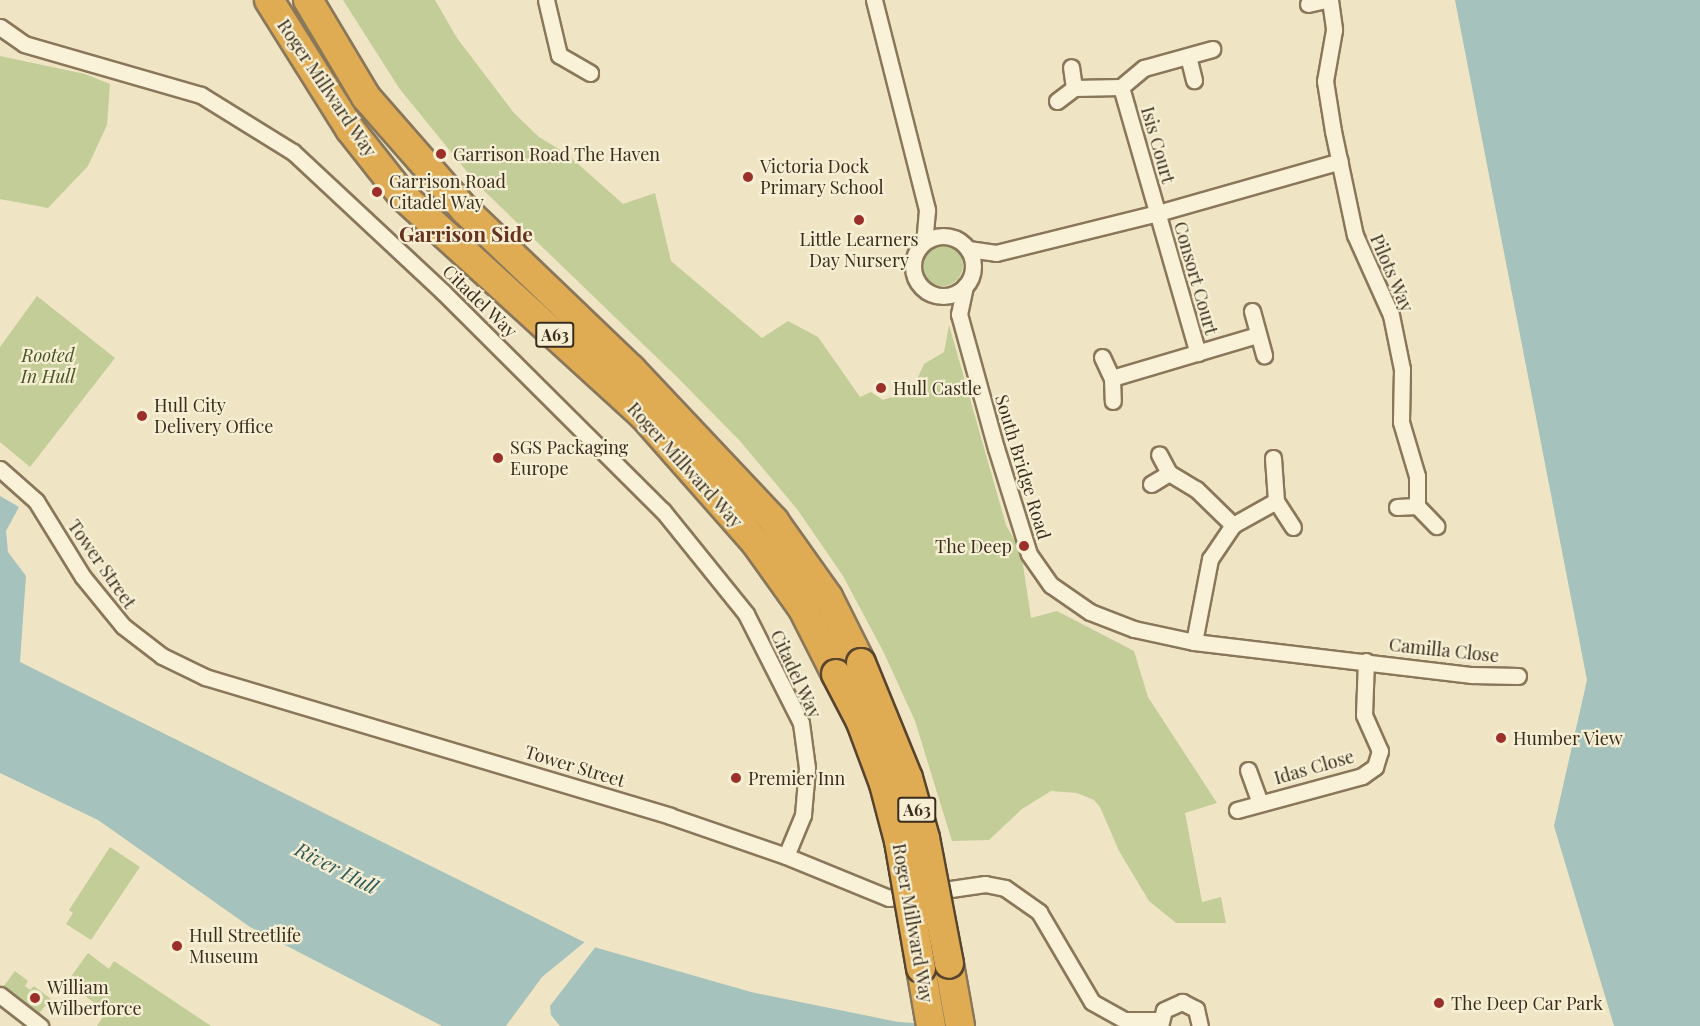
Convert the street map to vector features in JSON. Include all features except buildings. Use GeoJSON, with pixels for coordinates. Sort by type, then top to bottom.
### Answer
{"type":"FeatureCollection","features":[{"type":"Feature","properties":{"kind":"highway","name":"Roger Millward Way"},"geometry":{"type":"LineString","coordinates":[[269,0],[350,129],[403,196],[644,416],[756,543],[848,668],[908,778],[926,838],[960,1026]]}},
{"type":"Feature","properties":{"kind":"highway","name":"Roger Millward Way"},"geometry":{"type":"LineString","coordinates":[[313,6],[366,97],[465,210],[631,369],[774,521],[828,597],[861,722],[899,841],[931,1026]]}},
{"type":"Feature","properties":{"kind":"street"},"geometry":{"type":"LineString","coordinates":[[546,0],[560,55],[590,73]]}},
{"type":"Feature","properties":{"kind":"street"},"geometry":{"type":"LineString","coordinates":[[874,0],[927,210],[924,242]]}},
{"type":"Feature","properties":{"kind":"street","name":"Pilots Way"},"geometry":{"type":"LineString","coordinates":[[1308,4],[1328,0],[1335,30],[1324,81],[1355,236],[1391,315],[1402,369],[1401,422],[1417,476],[1417,506]]}},
{"type":"Feature","properties":{"kind":"street","name":"Citadel Way"},"geometry":{"type":"LineString","coordinates":[[0,27],[24,44],[201,95],[293,152],[451,300],[663,511],[746,614],[801,723],[807,768],[802,815],[786,855]]}},
{"type":"Feature","properties":{"kind":"street"},"geometry":{"type":"LineString","coordinates":[[1057,102],[1074,88],[1121,87],[1144,68],[1212,49]]}},
{"type":"Feature","properties":{"kind":"street"},"geometry":{"type":"LineString","coordinates":[[1188,56],[1194,81]]}},
{"type":"Feature","properties":{"kind":"street"},"geometry":{"type":"LineString","coordinates":[[1071,67],[1074,88]]}},
{"type":"Feature","properties":{"kind":"street","name":"Isis Court"},"geometry":{"type":"LineString","coordinates":[[1121,87],[1158,213]]}},
{"type":"Feature","properties":{"kind":"street"},"geometry":{"type":"LineString","coordinates":[[927,210],[952,237],[968,249],[996,253],[1158,213],[1340,161]]}},
{"type":"Feature","properties":{"kind":"street","name":"Consort Court"},"geometry":{"type":"LineString","coordinates":[[1158,213],[1198,353]]}},
{"type":"Feature","properties":{"kind":"street"},"geometry":{"type":"LineString","coordinates":[[952,237],[933,237],[924,242],[918,249],[912,268],[920,286],[959,314]]}},
{"type":"Feature","properties":{"kind":"street"},"geometry":{"type":"LineString","coordinates":[[968,249],[973,268],[968,282]]}},
{"type":"Feature","properties":{"kind":"street"},"geometry":{"type":"LineString","coordinates":[[937,296],[957,293],[996,253]]}},
{"type":"Feature","properties":{"kind":"street","name":"South Bridge Road"},"geometry":{"type":"LineString","coordinates":[[968,282],[959,314],[1029,554],[1051,585],[1090,612],[1134,629],[1194,642],[1366,661]]}},
{"type":"Feature","properties":{"kind":"street"},"geometry":{"type":"LineString","coordinates":[[1252,311],[1264,355]]}},
{"type":"Feature","properties":{"kind":"street","name":"Consort Court"},"geometry":{"type":"LineString","coordinates":[[1112,378],[1257,335]]}},
{"type":"Feature","properties":{"kind":"street"},"geometry":{"type":"LineString","coordinates":[[1102,357],[1112,378],[1113,401]]}},
{"type":"Feature","properties":{"kind":"street"},"geometry":{"type":"LineString","coordinates":[[1159,454],[1168,472],[1196,489],[1233,525]]}},
{"type":"Feature","properties":{"kind":"street"},"geometry":{"type":"LineString","coordinates":[[1273,458],[1276,501],[1293,527]]}},
{"type":"Feature","properties":{"kind":"street","name":"Tower Street"},"geometry":{"type":"LineString","coordinates":[[0,469],[36,501],[82,577],[123,626],[205,677],[466,752],[786,855],[889,898],[985,884],[1005,888],[1039,912],[1092,1002],[1124,1020],[1160,1023]]}},
{"type":"Feature","properties":{"kind":"street"},"geometry":{"type":"LineString","coordinates":[[1151,484],[1168,472]]}},
{"type":"Feature","properties":{"kind":"street"},"geometry":{"type":"LineString","coordinates":[[1194,642],[1210,559],[1233,525],[1276,501]]}},
{"type":"Feature","properties":{"kind":"street"},"geometry":{"type":"LineString","coordinates":[[1397,507],[1417,506],[1436,526]]}},
{"type":"Feature","properties":{"kind":"street","name":"Camilla Close"},"geometry":{"type":"LineString","coordinates":[[1366,661],[1472,675],[1518,676]]}},
{"type":"Feature","properties":{"kind":"street","name":"Idas Close"},"geometry":{"type":"LineString","coordinates":[[1237,810],[1362,776],[1375,767],[1380,751],[1364,715],[1366,661]]}},
{"type":"Feature","properties":{"kind":"street","name":"Idas Close"},"geometry":{"type":"LineString","coordinates":[[1248,770],[1260,803]]}},
{"type":"Feature","properties":{"kind":"street"},"geometry":{"type":"LineString","coordinates":[[0,996],[40,1026]]}},
{"type":"Feature","properties":{"kind":"street"},"geometry":{"type":"LineString","coordinates":[[1160,1023],[1169,1005],[1182,1002],[1196,1009],[1200,1026]]}},
{"type":"Feature","properties":{"kind":"green space"},"geometry":{"type":"Polygon","coordinates":[[[343,0],[435,0],[457,38],[514,113],[539,137],[567,154],[623,204],[655,193],[671,261],[762,338],[788,321],[818,337],[860,397],[871,392],[883,400],[918,388],[918,377],[924,364],[944,352],[949,325],[1006,525],[1021,552],[1031,618],[1057,611],[1134,651],[1148,697],[1217,803],[1185,813],[1202,902],[1221,897],[1226,923],[1176,923],[1149,901],[1119,851],[1100,807],[1094,800],[1077,793],[1051,791],[1022,809],[989,840],[952,841],[915,721],[884,653],[843,576],[797,509],[740,441],[676,376],[477,184],[399,88],[343,0]]]}},
{"type":"Feature","properties":{"kind":"green space"},"geometry":{"type":"Polygon","coordinates":[[[0,56],[85,74],[110,84],[107,125],[88,166],[48,208],[0,199],[0,56]]]}},
{"type":"Feature","properties":{"kind":"green space"},"geometry":{"type":"Polygon","coordinates":[[[942,244],[957,250],[963,265],[957,280],[942,286],[927,280],[921,265],[927,250],[942,244]]]}},
{"type":"Feature","properties":{"kind":"green space","name":"Rooted In Hull"},"geometry":{"type":"Polygon","coordinates":[[[37,296],[115,358],[30,467],[0,442],[0,347],[37,296]]]}},
{"type":"Feature","properties":{"kind":"green space"},"geometry":{"type":"Polygon","coordinates":[[[110,847],[140,867],[91,940],[66,924],[73,913],[69,910],[110,847]]]}},
{"type":"Feature","properties":{"kind":"green space"},"geometry":{"type":"Polygon","coordinates":[[[88,953],[109,969],[114,961],[211,1026],[97,1026],[106,1012],[67,982],[88,953]]]}},
{"type":"Feature","properties":{"kind":"green space"},"geometry":{"type":"Polygon","coordinates":[[[15,971],[28,981],[25,986],[30,990],[34,986],[51,999],[38,1015],[3,987],[15,971]]]}},
{"type":"Feature","properties":{"kind":"water"},"geometry":{"type":"Polygon","coordinates":[[[1455,0],[1700,0],[1700,1026],[1614,1026],[1554,826],[1587,680],[1455,0]]]}},
{"type":"Feature","properties":{"kind":"water","name":"River Hull"},"geometry":{"type":"Polygon","coordinates":[[[0,496],[19,507],[6,531],[8,552],[26,576],[20,662],[594,947],[751,992],[898,1022],[967,1026],[442,1026],[250,927],[98,820],[0,773],[0,496]]]}},
{"type":"Feature","properties":{"kind":"pier"},"geometry":{"type":"Polygon","coordinates":[[[586,941],[597,945],[550,1006],[551,1015],[560,1026],[506,1026],[542,977],[586,941]]]}},
{"type":"Feature","properties":{"kind":"place","name":"Garrison Road The Haven"},"geometry":{"type":"Point","coordinates":[441,154]}},
{"type":"Feature","properties":{"kind":"place","name":"Victoria Dock Primary School"},"geometry":{"type":"Point","coordinates":[748,177]}},
{"type":"Feature","properties":{"kind":"place","name":"Garrison Road Citadel Way"},"geometry":{"type":"Point","coordinates":[377,192]}},
{"type":"Feature","properties":{"kind":"place","name":"Little Learners Day Nursery"},"geometry":{"type":"Point","coordinates":[859,220]}},
{"type":"Feature","properties":{"kind":"place","name":"Hull Castle"},"geometry":{"type":"Point","coordinates":[881,388]}},
{"type":"Feature","properties":{"kind":"place","name":"Hull City Delivery Office"},"geometry":{"type":"Point","coordinates":[142,416]}},
{"type":"Feature","properties":{"kind":"place","name":"SGS Packaging Europe"},"geometry":{"type":"Point","coordinates":[498,458]}},
{"type":"Feature","properties":{"kind":"place","name":"The Deep"},"geometry":{"type":"Point","coordinates":[1024,546]}},
{"type":"Feature","properties":{"kind":"place","name":"Humber View"},"geometry":{"type":"Point","coordinates":[1501,738]}},
{"type":"Feature","properties":{"kind":"place","name":"Premier Inn"},"geometry":{"type":"Point","coordinates":[736,778]}},
{"type":"Feature","properties":{"kind":"place","name":"Hull Streetlife Museum"},"geometry":{"type":"Point","coordinates":[177,946]}},
{"type":"Feature","properties":{"kind":"place","name":"William Wilberforce"},"geometry":{"type":"Point","coordinates":[35,998]}},
{"type":"Feature","properties":{"kind":"place","name":"The Deep Car Park"},"geometry":{"type":"Point","coordinates":[1439,1003]}},
{"type":"Feature","properties":{"kind":"district","name":"Garrison Side"},"geometry":{"type":"Point","coordinates":[466,233]}}]}
